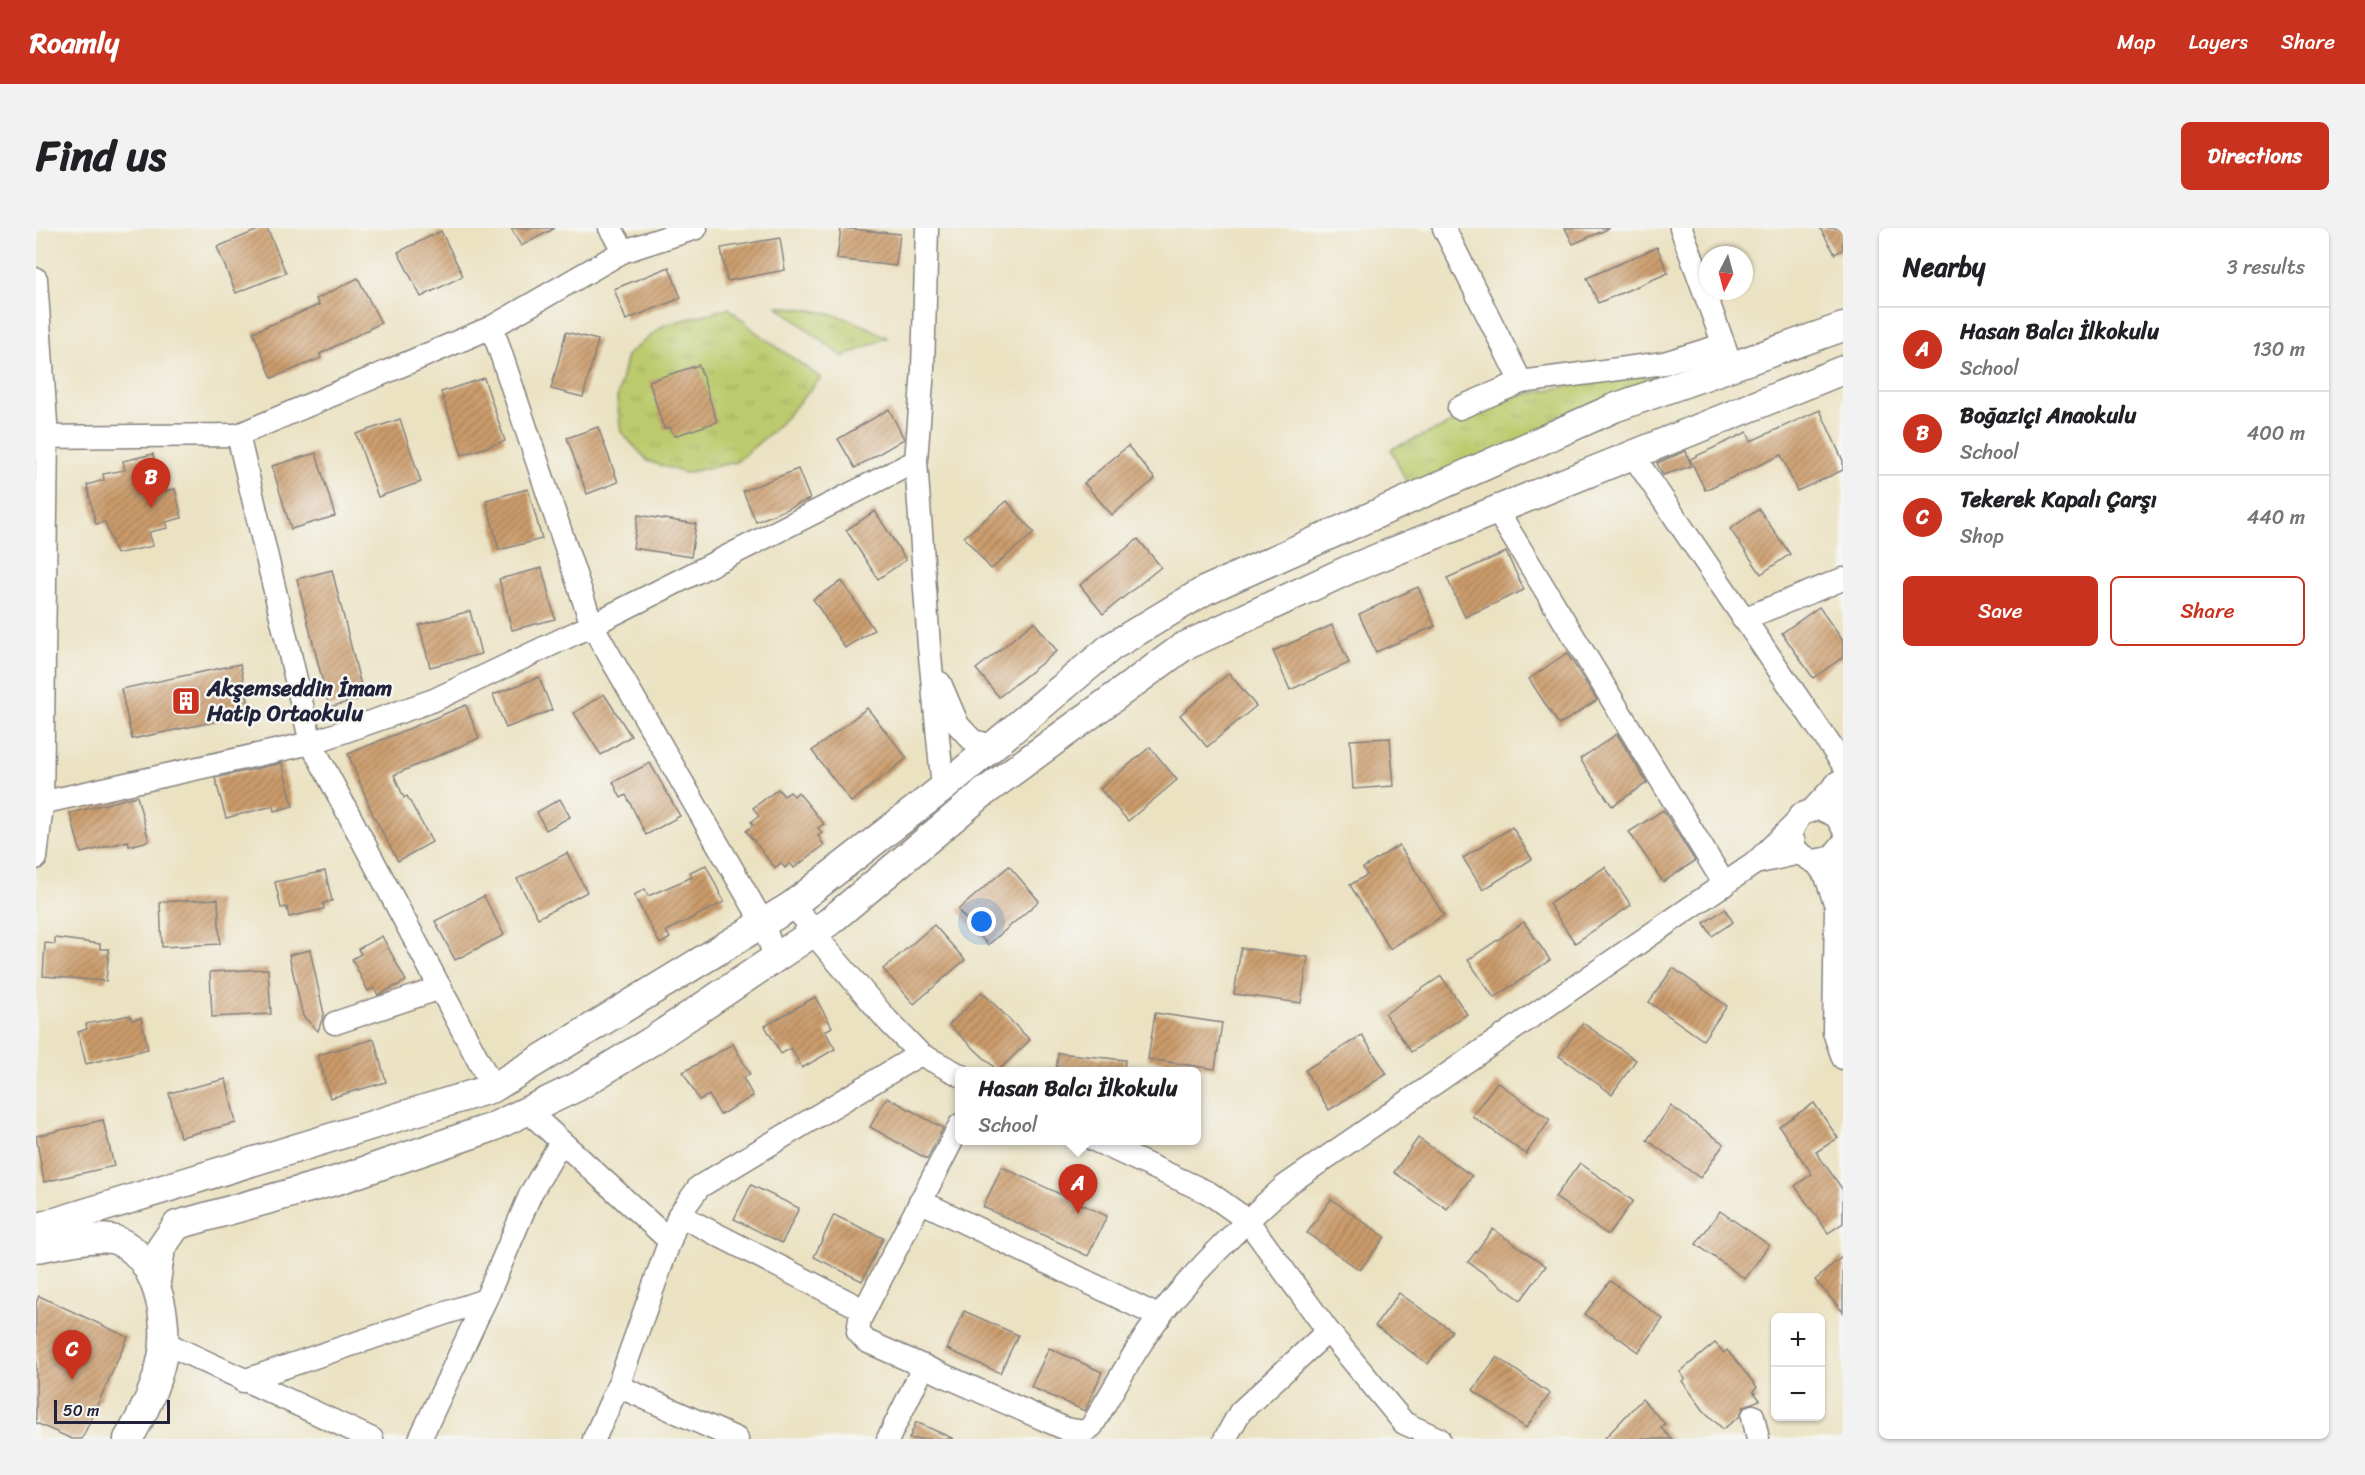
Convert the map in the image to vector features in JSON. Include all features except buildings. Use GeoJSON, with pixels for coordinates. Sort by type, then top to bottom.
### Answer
{"type":"FeatureCollection","features":[{"type":"Feature","properties":{"kind":"main road"},"geometry":{"type":"LineString","coordinates":[[36,1228],[493,1088],[791,906],[943,788],[1111,647],[1204,591],[1728,356],[1843,327]]}},
{"type":"Feature","properties":{"kind":"main road"},"geometry":{"type":"LineString","coordinates":[[132,1435],[153,1388],[163,1357],[156,1282],[161,1248],[177,1225],[338,1180],[493,1127],[528,1111],[595,1076],[813,933],[983,793],[1183,647],[1348,570],[1843,370]]}},
{"type":"Feature","properties":{"kind":"main road"},"geometry":{"type":"LineString","coordinates":[[36,1248],[96,1239],[117,1240],[138,1254],[156,1282]]}},
{"type":"Feature","properties":{"kind":"street"},"geometry":{"type":"LineString","coordinates":[[610,228],[624,251]]}},
{"type":"Feature","properties":{"kind":"street"},"geometry":{"type":"LineString","coordinates":[[42,437],[238,435],[492,327],[624,251],[696,228]]}},
{"type":"Feature","properties":{"kind":"street"},"geometry":{"type":"LineString","coordinates":[[927,228],[923,369],[916,461],[929,646],[943,788]]}},
{"type":"Feature","properties":{"kind":"street"},"geometry":{"type":"LineString","coordinates":[[1444,228],[1521,382]]}},
{"type":"Feature","properties":{"kind":"street"},"geometry":{"type":"LineString","coordinates":[[1459,408],[1521,382],[1728,356],[1681,228]]}},
{"type":"Feature","properties":{"kind":"street"},"geometry":{"type":"LineString","coordinates":[[36,279],[42,437],[39,804],[36,858]]}},
{"type":"Feature","properties":{"kind":"street"},"geometry":{"type":"LineString","coordinates":[[492,327],[592,626],[763,924],[772,948],[780,955]]}},
{"type":"Feature","properties":{"kind":"street"},"geometry":{"type":"LineString","coordinates":[[238,435],[311,743],[493,1088]]}},
{"type":"Feature","properties":{"kind":"street"},"geometry":{"type":"LineString","coordinates":[[1632,454],[1743,619],[1842,773],[1842,837],[1836,906],[1838,979],[1834,1032],[1843,1058]]}},
{"type":"Feature","properties":{"kind":"street"},"geometry":{"type":"LineString","coordinates":[[39,804],[311,743],[434,700],[592,626],[916,461]]}},
{"type":"Feature","properties":{"kind":"street"},"geometry":{"type":"LineString","coordinates":[[1496,509],[1725,885]]}},
{"type":"Feature","properties":{"kind":"street"},"geometry":{"type":"LineString","coordinates":[[1743,619],[1843,579]]}},
{"type":"Feature","properties":{"kind":"street"},"geometry":{"type":"LineString","coordinates":[[929,646],[942,692],[958,725],[973,741],[993,746]]}},
{"type":"Feature","properties":{"kind":"street"},"geometry":{"type":"LineString","coordinates":[[1814,809],[1842,773]]}},
{"type":"Feature","properties":{"kind":"street"},"geometry":{"type":"LineString","coordinates":[[955,1135],[864,1310],[858,1332],[866,1341],[1066,1429],[1084,1432],[1092,1426],[1134,1355],[1173,1299],[1247,1220],[1285,1186],[1599,972],[1690,906],[1725,885],[1755,863],[1793,826],[1800,815],[1814,809],[1828,810],[1842,837]]}},
{"type":"Feature","properties":{"kind":"street"},"geometry":{"type":"LineString","coordinates":[[1793,826],[1792,842],[1826,876],[1836,906]]}},
{"type":"Feature","properties":{"kind":"street"},"geometry":{"type":"LineString","coordinates":[[1755,863],[1807,857],[1831,858],[1842,837]]}},
{"type":"Feature","properties":{"kind":"street"},"geometry":{"type":"LineString","coordinates":[[791,906],[804,918],[813,933],[888,1021],[920,1054],[955,1072]]}},
{"type":"Feature","properties":{"kind":"street"},"geometry":{"type":"LineString","coordinates":[[335,1023],[441,988]]}},
{"type":"Feature","properties":{"kind":"street"},"geometry":{"type":"LineString","coordinates":[[594,1439],[618,1386],[679,1215],[699,1187],[920,1054]]}},
{"type":"Feature","properties":{"kind":"street"},"geometry":{"type":"LineString","coordinates":[[528,1111],[670,1241]]}},
{"type":"Feature","properties":{"kind":"street"},"geometry":{"type":"LineString","coordinates":[[420,1439],[485,1300],[531,1193],[561,1142]]}},
{"type":"Feature","properties":{"kind":"street"},"geometry":{"type":"LineString","coordinates":[[1105,1145],[1209,1193],[1247,1220],[1400,1431],[1439,1439]]}},
{"type":"Feature","properties":{"kind":"street"},"geometry":{"type":"LineString","coordinates":[[920,1202],[1160,1317]]}},
{"type":"Feature","properties":{"kind":"street"},"geometry":{"type":"LineString","coordinates":[[679,1215],[864,1310]]}},
{"type":"Feature","properties":{"kind":"street"},"geometry":{"type":"LineString","coordinates":[[243,1381],[485,1300]]}},
{"type":"Feature","properties":{"kind":"street"},"geometry":{"type":"LineString","coordinates":[[1225,1439],[1240,1412],[1328,1330]]}},
{"type":"Feature","properties":{"kind":"street"},"geometry":{"type":"LineString","coordinates":[[163,1342],[372,1439]]}},
{"type":"Feature","properties":{"kind":"street"},"geometry":{"type":"LineString","coordinates":[[888,1439],[924,1366]]}},
{"type":"Feature","properties":{"kind":"street"},"geometry":{"type":"LineString","coordinates":[[618,1386],[737,1439]]}},
{"type":"Feature","properties":{"kind":"street"},"geometry":{"type":"LineString","coordinates":[[1753,1416],[1758,1439]]}},
{"type":"Feature","properties":{"kind":"green space"},"geometry":{"type":"Polygon","coordinates":[[[777,306],[834,315],[860,324],[887,338],[843,357],[777,306]]]}},
{"type":"Feature","properties":{"kind":"green space"},"geometry":{"type":"Polygon","coordinates":[[[729,308],[757,333],[821,378],[775,429],[736,462],[685,473],[648,461],[621,432],[617,399],[627,355],[664,325],[729,308]]]}},
{"type":"Feature","properties":{"kind":"green space"},"geometry":{"type":"Polygon","coordinates":[[[1625,374],[1665,378],[1409,488],[1391,449],[1514,397],[1625,374]]]}},
{"type":"Feature","properties":{"kind":"place","name":"Boğaziçi Anaokulu"},"geometry":{"type":"Point","coordinates":[151,508]}},
{"type":"Feature","properties":{"kind":"place","name":"Akşemseddin İmam Hatip Ortaokulu"},"geometry":{"type":"Point","coordinates":[186,701]}},
{"type":"Feature","properties":{"kind":"place","name":"Hasan Balcı İlkokulu"},"geometry":{"type":"Point","coordinates":[1078,1214]}},
{"type":"Feature","properties":{"kind":"place","name":"Tekerek Kapalı Çarşı"},"geometry":{"type":"Point","coordinates":[72,1380]}}]}
